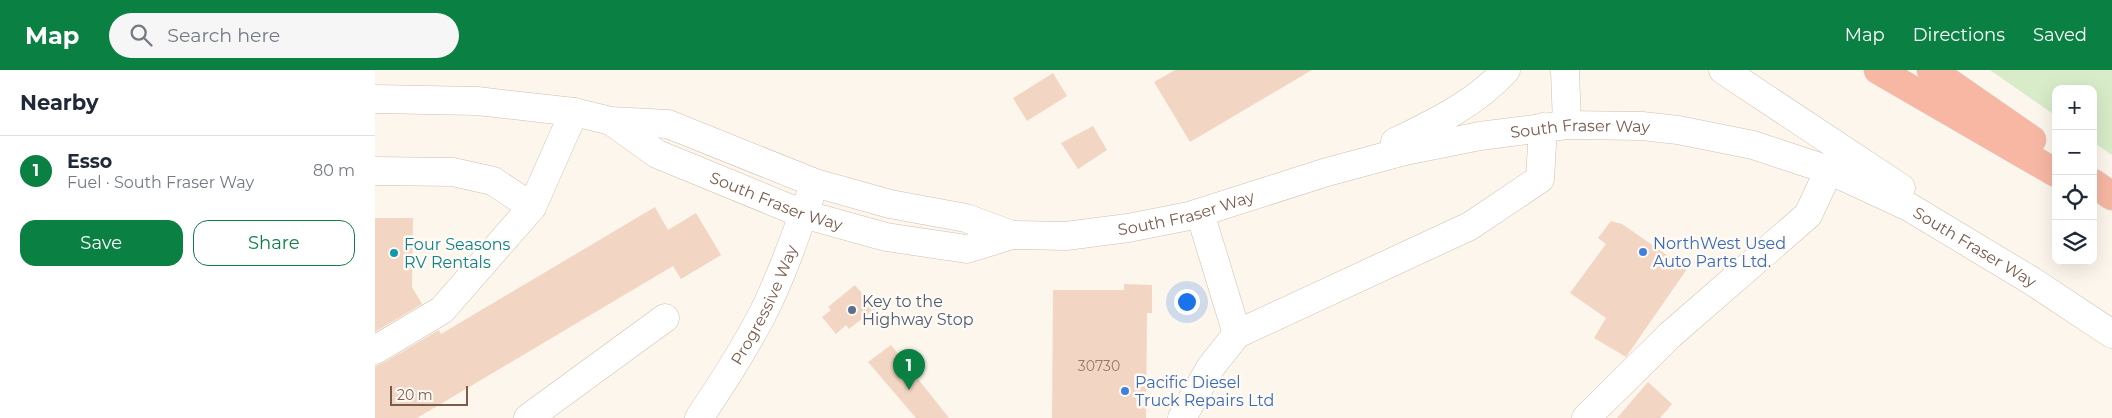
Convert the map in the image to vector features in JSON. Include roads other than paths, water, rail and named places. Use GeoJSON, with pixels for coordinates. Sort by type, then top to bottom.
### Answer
{"type":"FeatureCollection","features":[{"type":"Feature","properties":{"kind":"highway"},"geometry":{"type":"LineString","coordinates":[[1878,70],[2052,171]]}},
{"type":"Feature","properties":{"kind":"highway"},"geometry":{"type":"LineString","coordinates":[[1931,70],[2052,154]]}},
{"type":"Feature","properties":{"kind":"highway"},"geometry":{"type":"LineString","coordinates":[[2097,186],[2112,196]]}},
{"type":"Feature","properties":{"kind":"highway"},"geometry":{"type":"LineString","coordinates":[[2097,196],[2112,205]]}},
{"type":"Feature","properties":{"kind":"street"},"geometry":{"type":"LineString","coordinates":[[1327,172],[1434,123],[1492,85],[1506,70]]}},
{"type":"Feature","properties":{"kind":"street"},"geometry":{"type":"LineString","coordinates":[[1182,418],[1210,368],[1237,334],[1470,226],[1540,179],[1555,126],[1565,70]]}},
{"type":"Feature","properties":{"kind":"street"},"geometry":{"type":"LineString","coordinates":[[1723,70],[1937,212],[2032,281]]}},
{"type":"Feature","properties":{"kind":"street","name":"South Fraser Way"},"geometry":{"type":"LineString","coordinates":[[375,99],[477,101],[574,112],[611,121],[668,124],[815,183],[890,204],[966,218],[1012,235]]}},
{"type":"Feature","properties":{"kind":"street"},"geometry":{"type":"LineString","coordinates":[[375,350],[442,310],[532,207],[574,112]]}},
{"type":"Feature","properties":{"kind":"street","name":"South Fraser Way"},"geometry":{"type":"LineString","coordinates":[[611,121],[657,154],[803,214],[885,238],[967,249],[1012,235],[1066,236],[1128,228],[1200,213],[1327,172],[1449,141],[1555,126],[1642,126],[1688,132],[1753,145],[1829,170],[1909,206],[2032,281],[2112,334]]}},
{"type":"Feature","properties":{"kind":"street"},"geometry":{"type":"LineString","coordinates":[[1586,418],[1670,335],[1808,215],[1829,170]]}},
{"type":"Feature","properties":{"kind":"street"},"geometry":{"type":"LineString","coordinates":[[375,172],[453,172],[493,181],[532,207]]}},
{"type":"Feature","properties":{"kind":"street","name":"Progressive Way"},"geometry":{"type":"LineString","coordinates":[[699,418],[730,372],[763,313],[787,259],[815,183]]}},
{"type":"Feature","properties":{"kind":"street"},"geometry":{"type":"LineString","coordinates":[[1200,213],[1237,334]]}},
{"type":"Feature","properties":{"kind":"street"},"geometry":{"type":"LineString","coordinates":[[528,418],[665,318]]}},
{"type":"Feature","properties":{"kind":"place","name":"NorthWest Used Auto Parts Ltd."},"geometry":{"type":"Point","coordinates":[1643,252]}},
{"type":"Feature","properties":{"kind":"place","name":"Four Seasons RV Rentals"},"geometry":{"type":"Point","coordinates":[394,253]}},
{"type":"Feature","properties":{"kind":"place","name":"Key to the Highway Stop"},"geometry":{"type":"Point","coordinates":[852,310]}},
{"type":"Feature","properties":{"kind":"place","name":"Esso"},"geometry":{"type":"Point","coordinates":[909,390]}},
{"type":"Feature","properties":{"kind":"place","name":"Pacific Diesel Truck Repairs Ltd"},"geometry":{"type":"Point","coordinates":[1125,391]}}]}
